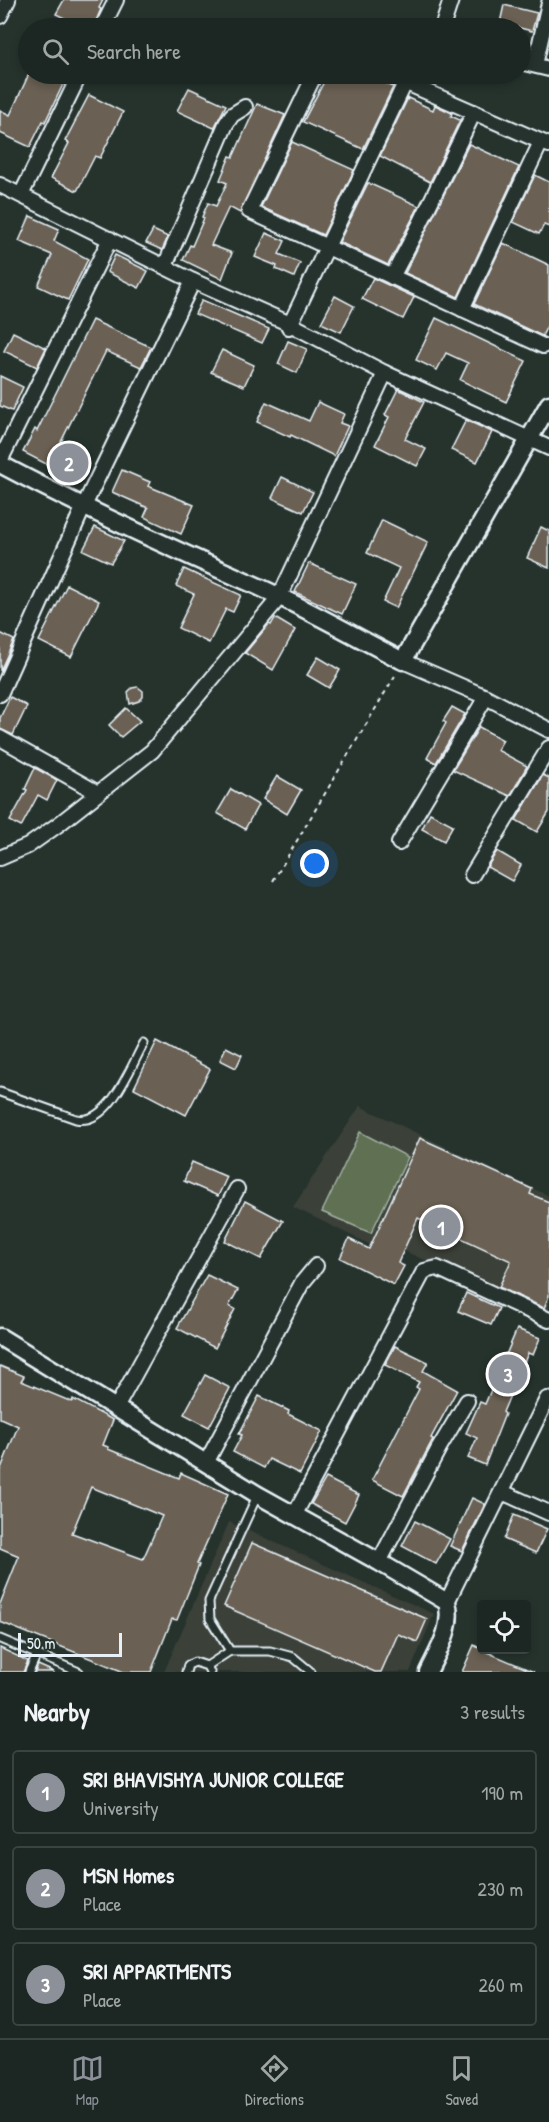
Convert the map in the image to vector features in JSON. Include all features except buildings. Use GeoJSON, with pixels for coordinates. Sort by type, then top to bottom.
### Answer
{"type":"FeatureCollection","features":[{"type":"Feature","properties":{"kind":"street"},"geometry":{"type":"LineString","coordinates":[[0,16],[8,0]]}},
{"type":"Feature","properties":{"kind":"street"},"geometry":{"type":"LineString","coordinates":[[107,18],[116,0]]}},
{"type":"Feature","properties":{"kind":"street"},"geometry":{"type":"LineString","coordinates":[[445,18],[451,0]]}},
{"type":"Feature","properties":{"kind":"street"},"geometry":{"type":"LineString","coordinates":[[542,67],[549,3]]}},
{"type":"Feature","properties":{"kind":"street"},"geometry":{"type":"LineString","coordinates":[[21,195],[75,84]]}},
{"type":"Feature","properties":{"kind":"street"},"geometry":{"type":"LineString","coordinates":[[310,84],[249,211],[543,346]]}},
{"type":"Feature","properties":{"kind":"street"},"geometry":{"type":"LineString","coordinates":[[290,326],[405,84]]}},
{"type":"Feature","properties":{"kind":"street"},"geometry":{"type":"LineString","coordinates":[[407,84],[545,144],[462,309]]}},
{"type":"Feature","properties":{"kind":"street"},"geometry":{"type":"LineString","coordinates":[[165,266],[226,124],[232,115],[245,106]]}},
{"type":"Feature","properties":{"kind":"street"},"geometry":{"type":"LineString","coordinates":[[392,277],[474,112]]}},
{"type":"Feature","properties":{"kind":"street"},"geometry":{"type":"LineString","coordinates":[[0,185],[193,281],[549,448]]}},
{"type":"Feature","properties":{"kind":"street"},"geometry":{"type":"LineString","coordinates":[[110,239],[0,463],[83,508],[279,598],[403,661],[486,697],[549,730]]}},
{"type":"Feature","properties":{"kind":"street"},"geometry":{"type":"LineString","coordinates":[[0,694],[83,508],[193,281]]}},
{"type":"Feature","properties":{"kind":"street"},"geometry":{"type":"LineString","coordinates":[[0,858],[28,846],[152,752],[279,598],[386,373]]}},
{"type":"Feature","properties":{"kind":"street"},"geometry":{"type":"LineString","coordinates":[[403,661],[549,405]]}},
{"type":"Feature","properties":{"kind":"street"},"geometry":{"type":"LineString","coordinates":[[399,843],[486,697]]}},
{"type":"Feature","properties":{"kind":"street"},"geometry":{"type":"LineString","coordinates":[[0,738],[98,793]]}},
{"type":"Feature","properties":{"kind":"street"},"geometry":{"type":"LineString","coordinates":[[472,876],[549,748]]}},
{"type":"Feature","properties":{"kind":"street"},"geometry":{"type":"LineString","coordinates":[[116,1408],[237,1189]]}},
{"type":"Feature","properties":{"kind":"street"},"geometry":{"type":"LineString","coordinates":[[206,1463],[302,1283],[316,1266]]}},
{"type":"Feature","properties":{"kind":"street"},"geometry":{"type":"LineString","coordinates":[[295,1514],[424,1271],[436,1268],[549,1320]]}},
{"type":"Feature","properties":{"kind":"street"},"geometry":{"type":"LineString","coordinates":[[0,1337],[258,1495],[447,1602]]}},
{"type":"Feature","properties":{"kind":"street"},"geometry":{"type":"LineString","coordinates":[[428,1672],[446,1631],[449,1611],[447,1602],[548,1398]]}},
{"type":"Feature","properties":{"kind":"street"},"geometry":{"type":"LineString","coordinates":[[379,1562],[439,1448],[467,1401]]}},
{"type":"Feature","properties":{"kind":"street"},"geometry":{"type":"LineString","coordinates":[[502,1492],[549,1513]]}},
{"type":"Feature","properties":{"kind":"lane"},"geometry":{"type":"LineString","coordinates":[[0,1092],[76,1119],[93,1118],[112,1101],[144,1043]]}},
{"type":"Feature","properties":{"kind":"lane"},"geometry":{"type":"LineString","coordinates":[[230,1651],[210,1619],[209,1601],[258,1495]]}},
{"type":"Feature","properties":{"kind":"lane"},"geometry":{"type":"LineString","coordinates":[[0,1639],[79,1672]]}},
{"type":"Feature","properties":{"kind":"lane"},"geometry":{"type":"LineString","coordinates":[[186,1672],[188,1665],[195,1662],[208,1669],[230,1651],[270,1651],[293,1657],[311,1672]]}},
{"type":"Feature","properties":{"kind":"lane"},"geometry":{"type":"LineString","coordinates":[[29,1672],[37,1654]]}},
{"type":"Feature","properties":{"kind":"path"},"geometry":{"type":"LineString","coordinates":[[273,881],[403,661]]}},
{"type":"Feature","properties":{"kind":"shaded area"},"geometry":{"type":"Polygon","coordinates":[[[360,1106],[549,1196],[549,1315],[395,1247],[391,1255],[293,1207],[360,1106]]]}},
{"type":"Feature","properties":{"kind":"shaded area"},"geometry":{"type":"Polygon","coordinates":[[[229,1522],[434,1614],[410,1672],[164,1672],[229,1522]]]}},
{"type":"Feature","properties":{"kind":"green space"},"geometry":{"type":"Polygon","coordinates":[[[360,1132],[408,1157],[371,1233],[322,1212],[360,1132]]]}},
{"type":"Feature","properties":{"kind":"place","name":"MSN Homes"},"geometry":{"type":"Point","coordinates":[69,463]}},
{"type":"Feature","properties":{"kind":"place","name":"SRI BHAVISHYA JUNIOR COLLEGE"},"geometry":{"type":"Point","coordinates":[441,1227]}},
{"type":"Feature","properties":{"kind":"place","name":"SRI APPARTMENTS"},"geometry":{"type":"Point","coordinates":[508,1374]}}]}
